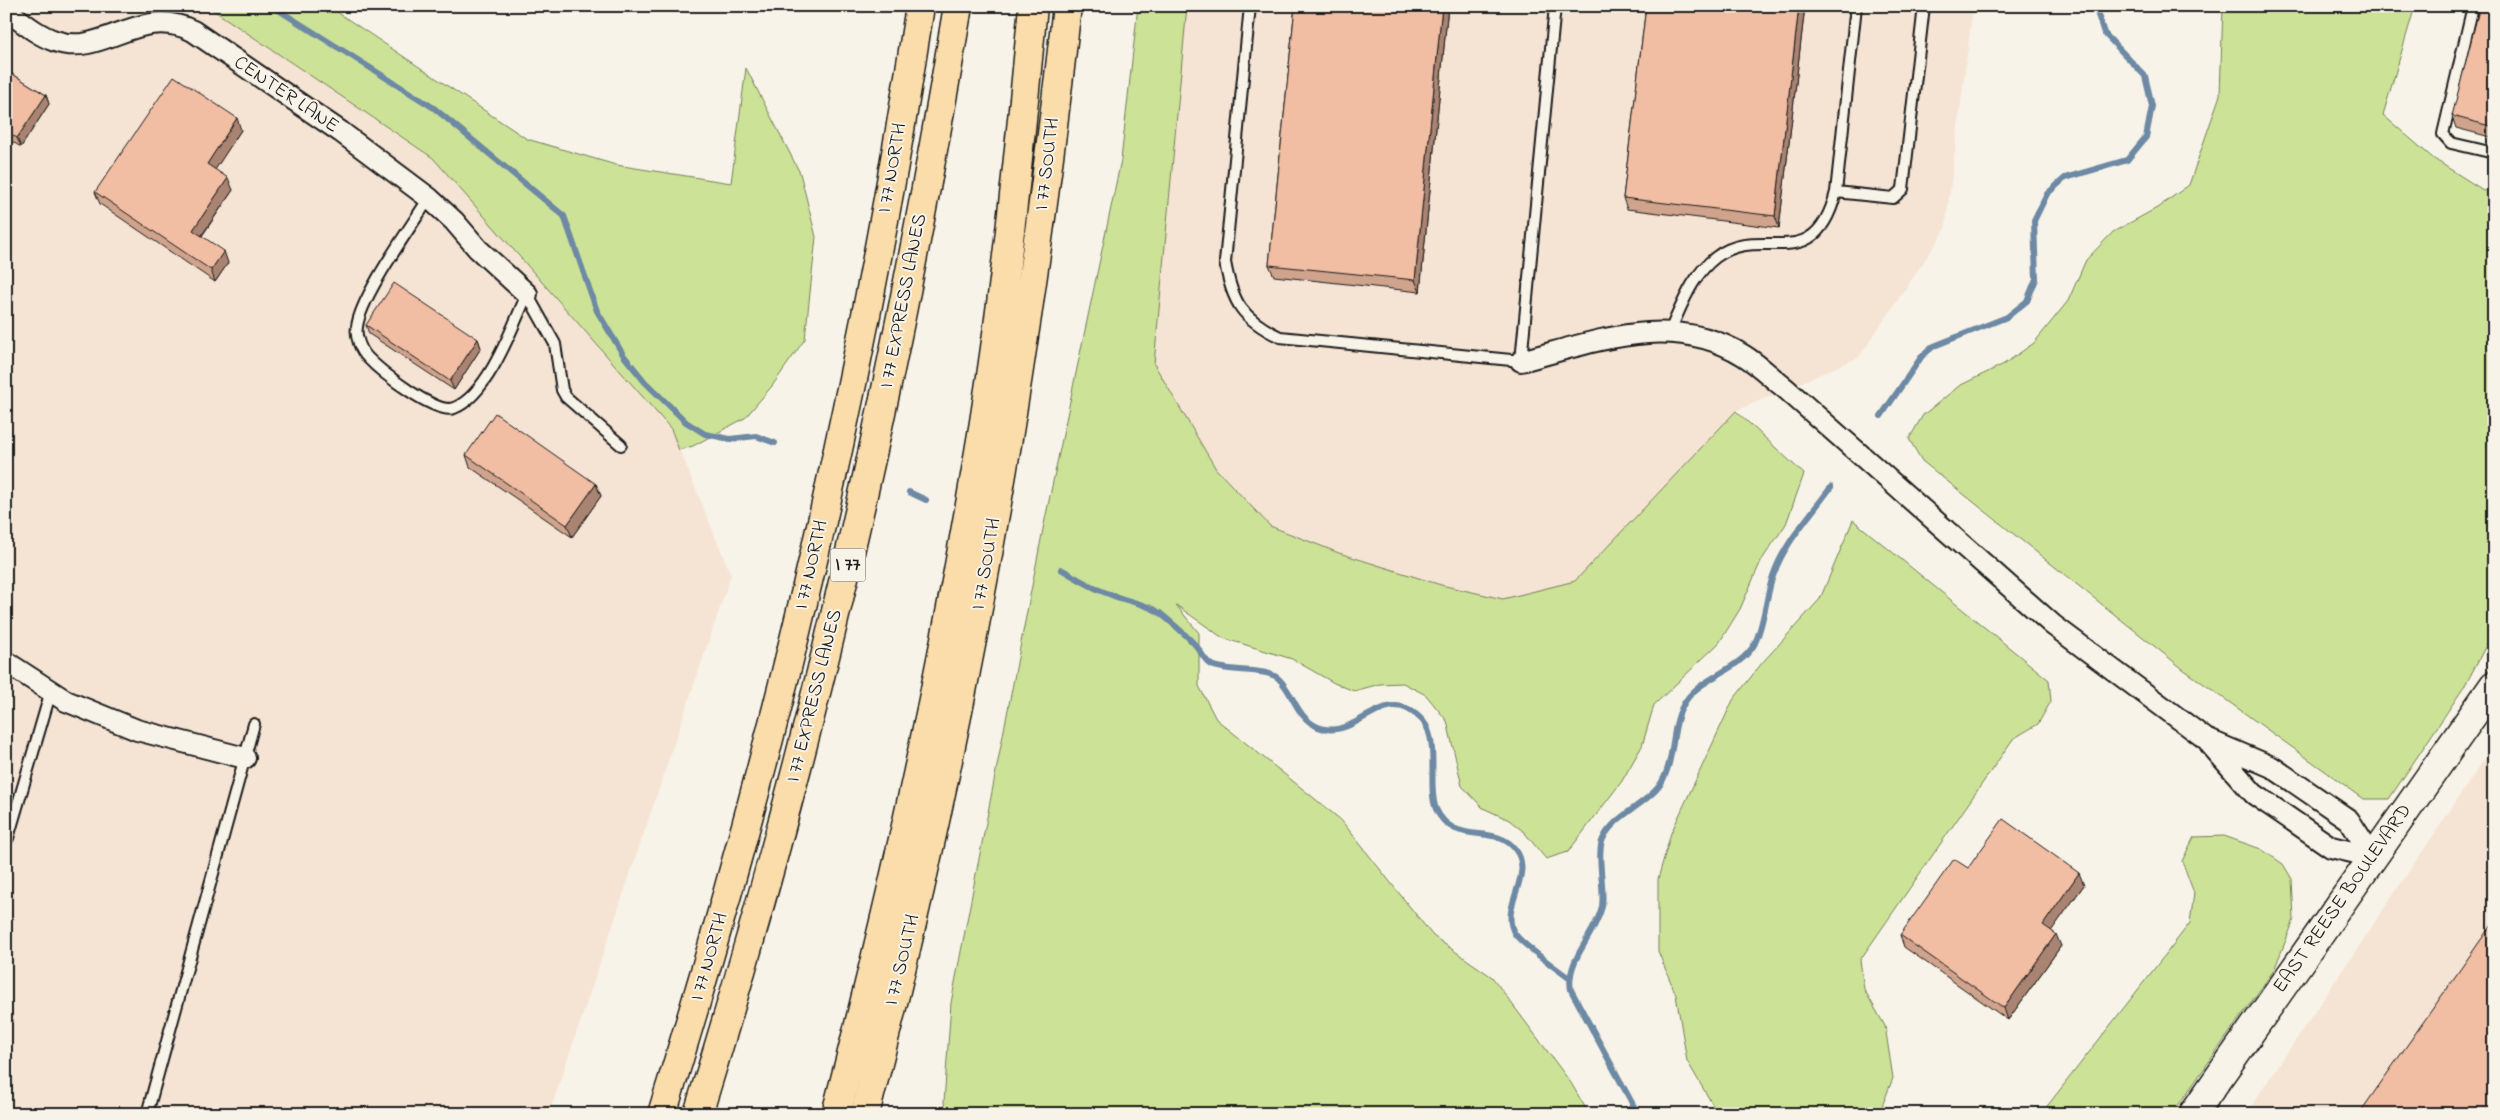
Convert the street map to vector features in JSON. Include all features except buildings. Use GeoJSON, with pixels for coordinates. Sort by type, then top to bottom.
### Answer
{"type":"FeatureCollection","features":[{"type":"Feature","properties":{"kind":"highway","name":"I 77 NORTH"},"geometry":{"type":"LineString","coordinates":[[662,1114],[739,857],[815,555],[849,403],[879,250],[920,6]]}},
{"type":"Feature","properties":{"kind":"highway","name":"I 77 EXPRESS LANES"},"geometry":{"type":"LineString","coordinates":[[698,1114],[772,866],[848,563],[911,266],[958,6]]}},
{"type":"Feature","properties":{"kind":"highway"},"geometry":{"type":"LineString","coordinates":[[836,1114],[894,881],[959,564],[984,419],[1004,274],[1033,6]]}},
{"type":"Feature","properties":{"kind":"highway","name":"I 77 SOUTH"},"geometry":{"type":"LineString","coordinates":[[865,1114],[921,887],[985,579],[1035,269],[1067,6]]}},
{"type":"Feature","properties":{"kind":"street","name":"CENTER LANE"},"geometry":{"type":"LineString","coordinates":[[6,10],[41,34],[56,41],[71,44],[86,44],[142,25],[156,23],[182,26],[341,132],[429,198],[454,221],[478,249],[527,294]]}},
{"type":"Feature","properties":{"kind":"street"},"geometry":{"type":"LineString","coordinates":[[1521,361],[1622,334],[1670,331],[1710,339],[1744,355],[1785,388],[2053,625],[2206,739],[2254,794],[2330,847],[2373,857]]}},
{"type":"Feature","properties":{"kind":"street"},"geometry":{"type":"LineString","coordinates":[[6,662],[66,701],[137,730],[245,758]]}},
{"type":"Feature","properties":{"kind":"street","name":"EAST REESE BOULEVARD"},"geometry":{"type":"LineString","coordinates":[[2193,1114],[2494,684]]}},
{"type":"Feature","properties":{"kind":"street"},"geometry":{"type":"LineString","coordinates":[[2206,739],[2272,767],[2349,820],[2373,857]]}},
{"type":"Feature","properties":{"kind":"lane"},"geometry":{"type":"LineString","coordinates":[[1250,6],[1225,262],[1230,291],[1244,311],[1259,327],[1280,337],[1521,361],[1555,6]]}},
{"type":"Feature","properties":{"kind":"lane"},"geometry":{"type":"LineString","coordinates":[[1670,331],[1695,280],[1716,256],[1735,247],[1795,244],[1810,238],[1824,224],[1832,211],[1836,192],[1856,6]]}},
{"type":"Feature","properties":{"kind":"lane"},"geometry":{"type":"LineString","coordinates":[[1836,192],[1893,198],[1902,190],[1905,184],[1924,6]]}},
{"type":"Feature","properties":{"kind":"lane"},"geometry":{"type":"LineString","coordinates":[[2472,6],[2443,134],[2451,143],[2494,153]]}},
{"type":"Feature","properties":{"kind":"lane"},"geometry":{"type":"LineString","coordinates":[[429,198],[362,306],[356,328],[358,342],[367,358],[424,401],[440,408],[453,409],[466,401],[481,384],[509,335],[527,294]]}},
{"type":"Feature","properties":{"kind":"lane"},"geometry":{"type":"LineString","coordinates":[[527,294],[555,344],[562,390],[566,397],[621,445]]}},
{"type":"Feature","properties":{"kind":"lane"},"geometry":{"type":"LineString","coordinates":[[6,838],[51,691]]}},
{"type":"Feature","properties":{"kind":"lane"},"geometry":{"type":"LineString","coordinates":[[147,1114],[254,724]]}},
{"type":"Feature","properties":{"kind":"shaded area"},"geometry":{"type":"Polygon","coordinates":[[[6,6],[207,6],[433,158],[671,429],[731,575],[549,1114],[6,1114],[6,6]]]}},
{"type":"Feature","properties":{"kind":"shaded area"},"geometry":{"type":"Polygon","coordinates":[[[1187,6],[1973,6],[1945,230],[1859,357],[1736,411],[1575,581],[1503,599],[1441,585],[1339,553],[1270,526],[1216,469],[1154,364],[1187,6]]]}},
{"type":"Feature","properties":{"kind":"shaded area"},"geometry":{"type":"Polygon","coordinates":[[[2494,745],[2494,1114],[2246,1114],[2494,745]]]}},
{"type":"Feature","properties":{"kind":"green space"},"geometry":{"type":"Polygon","coordinates":[[[207,6],[328,6],[527,139],[616,165],[731,183],[746,68],[800,173],[816,237],[805,339],[772,386],[745,418],[693,446],[679,450],[671,429],[433,158],[207,6]]]}},
{"type":"Feature","properties":{"kind":"green space"},"geometry":{"type":"Polygon","coordinates":[[[1138,6],[1187,6],[1154,364],[1216,469],[1270,526],[1339,553],[1441,585],[1503,599],[1575,581],[1736,411],[1804,474],[1786,524],[1761,561],[1740,609],[1719,643],[1654,705],[1642,746],[1622,781],[1568,852],[1546,859],[1524,832],[1509,820],[1483,808],[1462,786],[1447,721],[1426,695],[1403,683],[1380,684],[1354,691],[1334,683],[1292,659],[1223,638],[1176,605],[1199,633],[1199,686],[1216,719],[1341,820],[1433,936],[1492,977],[1571,1083],[1589,1114],[946,1114],[944,1102],[951,1003],[1043,529],[1121,160],[1138,6]]]}},
{"type":"Feature","properties":{"kind":"green space"},"geometry":{"type":"Polygon","coordinates":[[[2223,6],[2415,6],[2383,115],[2434,159],[2494,197],[2494,630],[2466,684],[2389,799],[2364,799],[2183,669],[1922,461],[1909,439],[1923,415],[1959,386],[2004,364],[2034,343],[2068,301],[2086,260],[2113,232],[2157,208],[2189,185],[2220,95],[2223,6]]]}},
{"type":"Feature","properties":{"kind":"green space"},"geometry":{"type":"Polygon","coordinates":[[[1853,520],[2049,680],[2051,701],[2038,724],[2013,739],[1860,960],[1864,989],[1885,1026],[1893,1078],[1879,1114],[1718,1114],[1687,1061],[1676,995],[1658,951],[1658,879],[1671,833],[1733,700],[1762,663],[1820,599],[1853,520]]]}},
{"type":"Feature","properties":{"kind":"green space"},"geometry":{"type":"Polygon","coordinates":[[[2224,836],[2261,849],[2283,864],[2292,879],[2294,920],[2274,970],[2172,1114],[2041,1114],[2190,923],[2194,893],[2182,861],[2194,837],[2224,836]]]}},
{"type":"Feature","properties":{"kind":"waterway"},"geometry":{"type":"LineString","coordinates":[[272,6],[434,108],[564,216],[597,311],[624,356],[645,382],[686,422],[705,434],[730,439],[756,436],[775,443]]}},
{"type":"Feature","properties":{"kind":"waterway"},"geometry":{"type":"LineString","coordinates":[[1881,416],[1922,356],[1934,346],[2007,317],[2027,301],[2036,279],[2034,221],[2047,194],[2065,178],[2127,160],[2146,137],[2152,106],[2145,76],[2104,33],[2095,6]]}},
{"type":"Feature","properties":{"kind":"waterway"},"geometry":{"type":"LineString","coordinates":[[1638,1114],[1571,990],[1572,968],[1599,917],[1602,906],[1601,845],[1608,831],[1615,823],[1647,798],[1660,785],[1669,764],[1681,709],[1687,699],[1702,685],[1740,661],[1754,645],[1778,564],[1791,541],[1831,487]]}},
{"type":"Feature","properties":{"kind":"waterway"},"geometry":{"type":"LineString","coordinates":[[909,492],[926,500]]}},
{"type":"Feature","properties":{"kind":"waterway"},"geometry":{"type":"LineString","coordinates":[[1061,569],[1096,589],[1160,613],[1189,638],[1210,664],[1228,669],[1257,671],[1273,675],[1284,685],[1305,717],[1318,727],[1332,730],[1345,727],[1383,708],[1396,706],[1409,710],[1423,721],[1431,740],[1433,789],[1436,809],[1443,821],[1453,828],[1463,832],[1497,837],[1507,841],[1515,849],[1520,859],[1521,869],[1511,913],[1511,924],[1515,934],[1532,950],[1569,978]]}}]}
